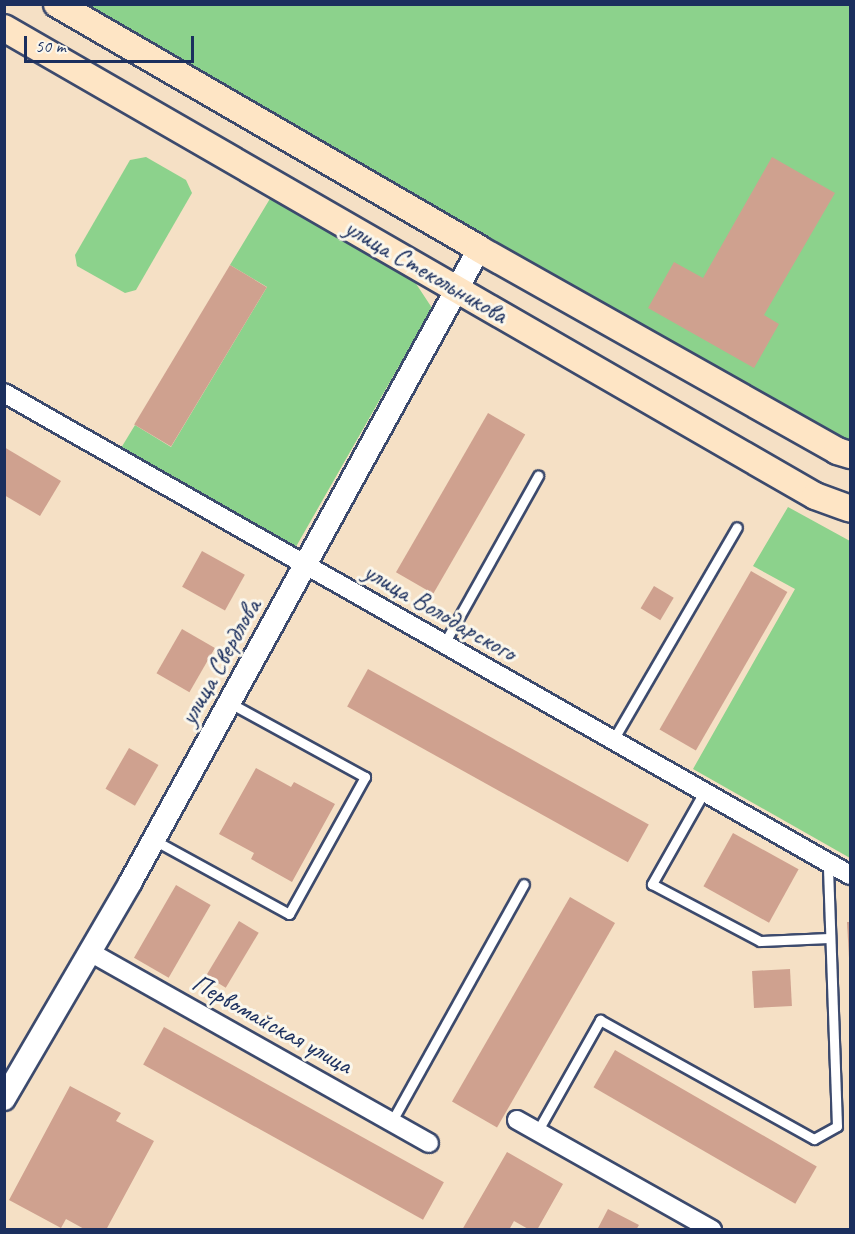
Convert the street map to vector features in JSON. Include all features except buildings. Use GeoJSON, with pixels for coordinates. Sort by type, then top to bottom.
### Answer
{"type":"FeatureCollection","features":[{"type":"Feature","properties":{"kind":"main road","name":"улица Стекольникова"},"geometry":{"type":"LineString","coordinates":[[57,4],[479,249],[837,451],[850,454]]}},
{"type":"Feature","properties":{"kind":"main road","name":"улица Стекольникова"},"geometry":{"type":"LineString","coordinates":[[4,28],[815,496],[850,509]]}},
{"type":"Feature","properties":{"kind":"street","name":"улица Свердлова"},"geometry":{"type":"LineString","coordinates":[[4,1099],[154,840],[479,249]]}},
{"type":"Feature","properties":{"kind":"street","name":"улица Володарского"},"geometry":{"type":"LineString","coordinates":[[4,393],[850,875]]}},
{"type":"Feature","properties":{"kind":"street","name":"Первомайская улица"},"geometry":{"type":"LineString","coordinates":[[90,952],[429,1143]]}},
{"type":"Feature","properties":{"kind":"street"},"geometry":{"type":"LineString","coordinates":[[517,1120],[712,1230]]}},
{"type":"Feature","properties":{"kind":"lane"},"geometry":{"type":"LineString","coordinates":[[444,644],[538,476]]}},
{"type":"Feature","properties":{"kind":"lane"},"geometry":{"type":"LineString","coordinates":[[613,740],[737,527]]}},
{"type":"Feature","properties":{"kind":"lane"},"geometry":{"type":"LineString","coordinates":[[154,840],[289,914],[306,885],[365,777],[230,703]]}},
{"type":"Feature","properties":{"kind":"lane"},"geometry":{"type":"LineString","coordinates":[[704,792],[652,884],[760,941],[830,938]]}},
{"type":"Feature","properties":{"kind":"lane"},"geometry":{"type":"LineString","coordinates":[[537,1132],[600,1020],[814,1139],[837,1126],[828,862]]}},
{"type":"Feature","properties":{"kind":"lane"},"geometry":{"type":"LineString","coordinates":[[392,1121],[524,884]]}},
{"type":"Feature","properties":{"kind":"green space"},"geometry":{"type":"Polygon","coordinates":[[[85,5],[850,5],[850,441],[805,425],[85,5]]]}},
{"type":"Feature","properties":{"kind":"green space"},"geometry":{"type":"Polygon","coordinates":[[[146,157],[186,180],[192,193],[136,290],[125,293],[77,266],[75,255],[130,160],[146,157]]]}},
{"type":"Feature","properties":{"kind":"green space"},"geometry":{"type":"Polygon","coordinates":[[[271,197],[413,279],[432,308],[293,552],[118,453],[135,425],[171,447],[267,287],[230,265],[271,197]]]}},
{"type":"Feature","properties":{"kind":"green space"},"geometry":{"type":"Polygon","coordinates":[[[788,507],[850,541],[850,858],[693,769],[795,589],[753,566],[788,507]]]}}]}
